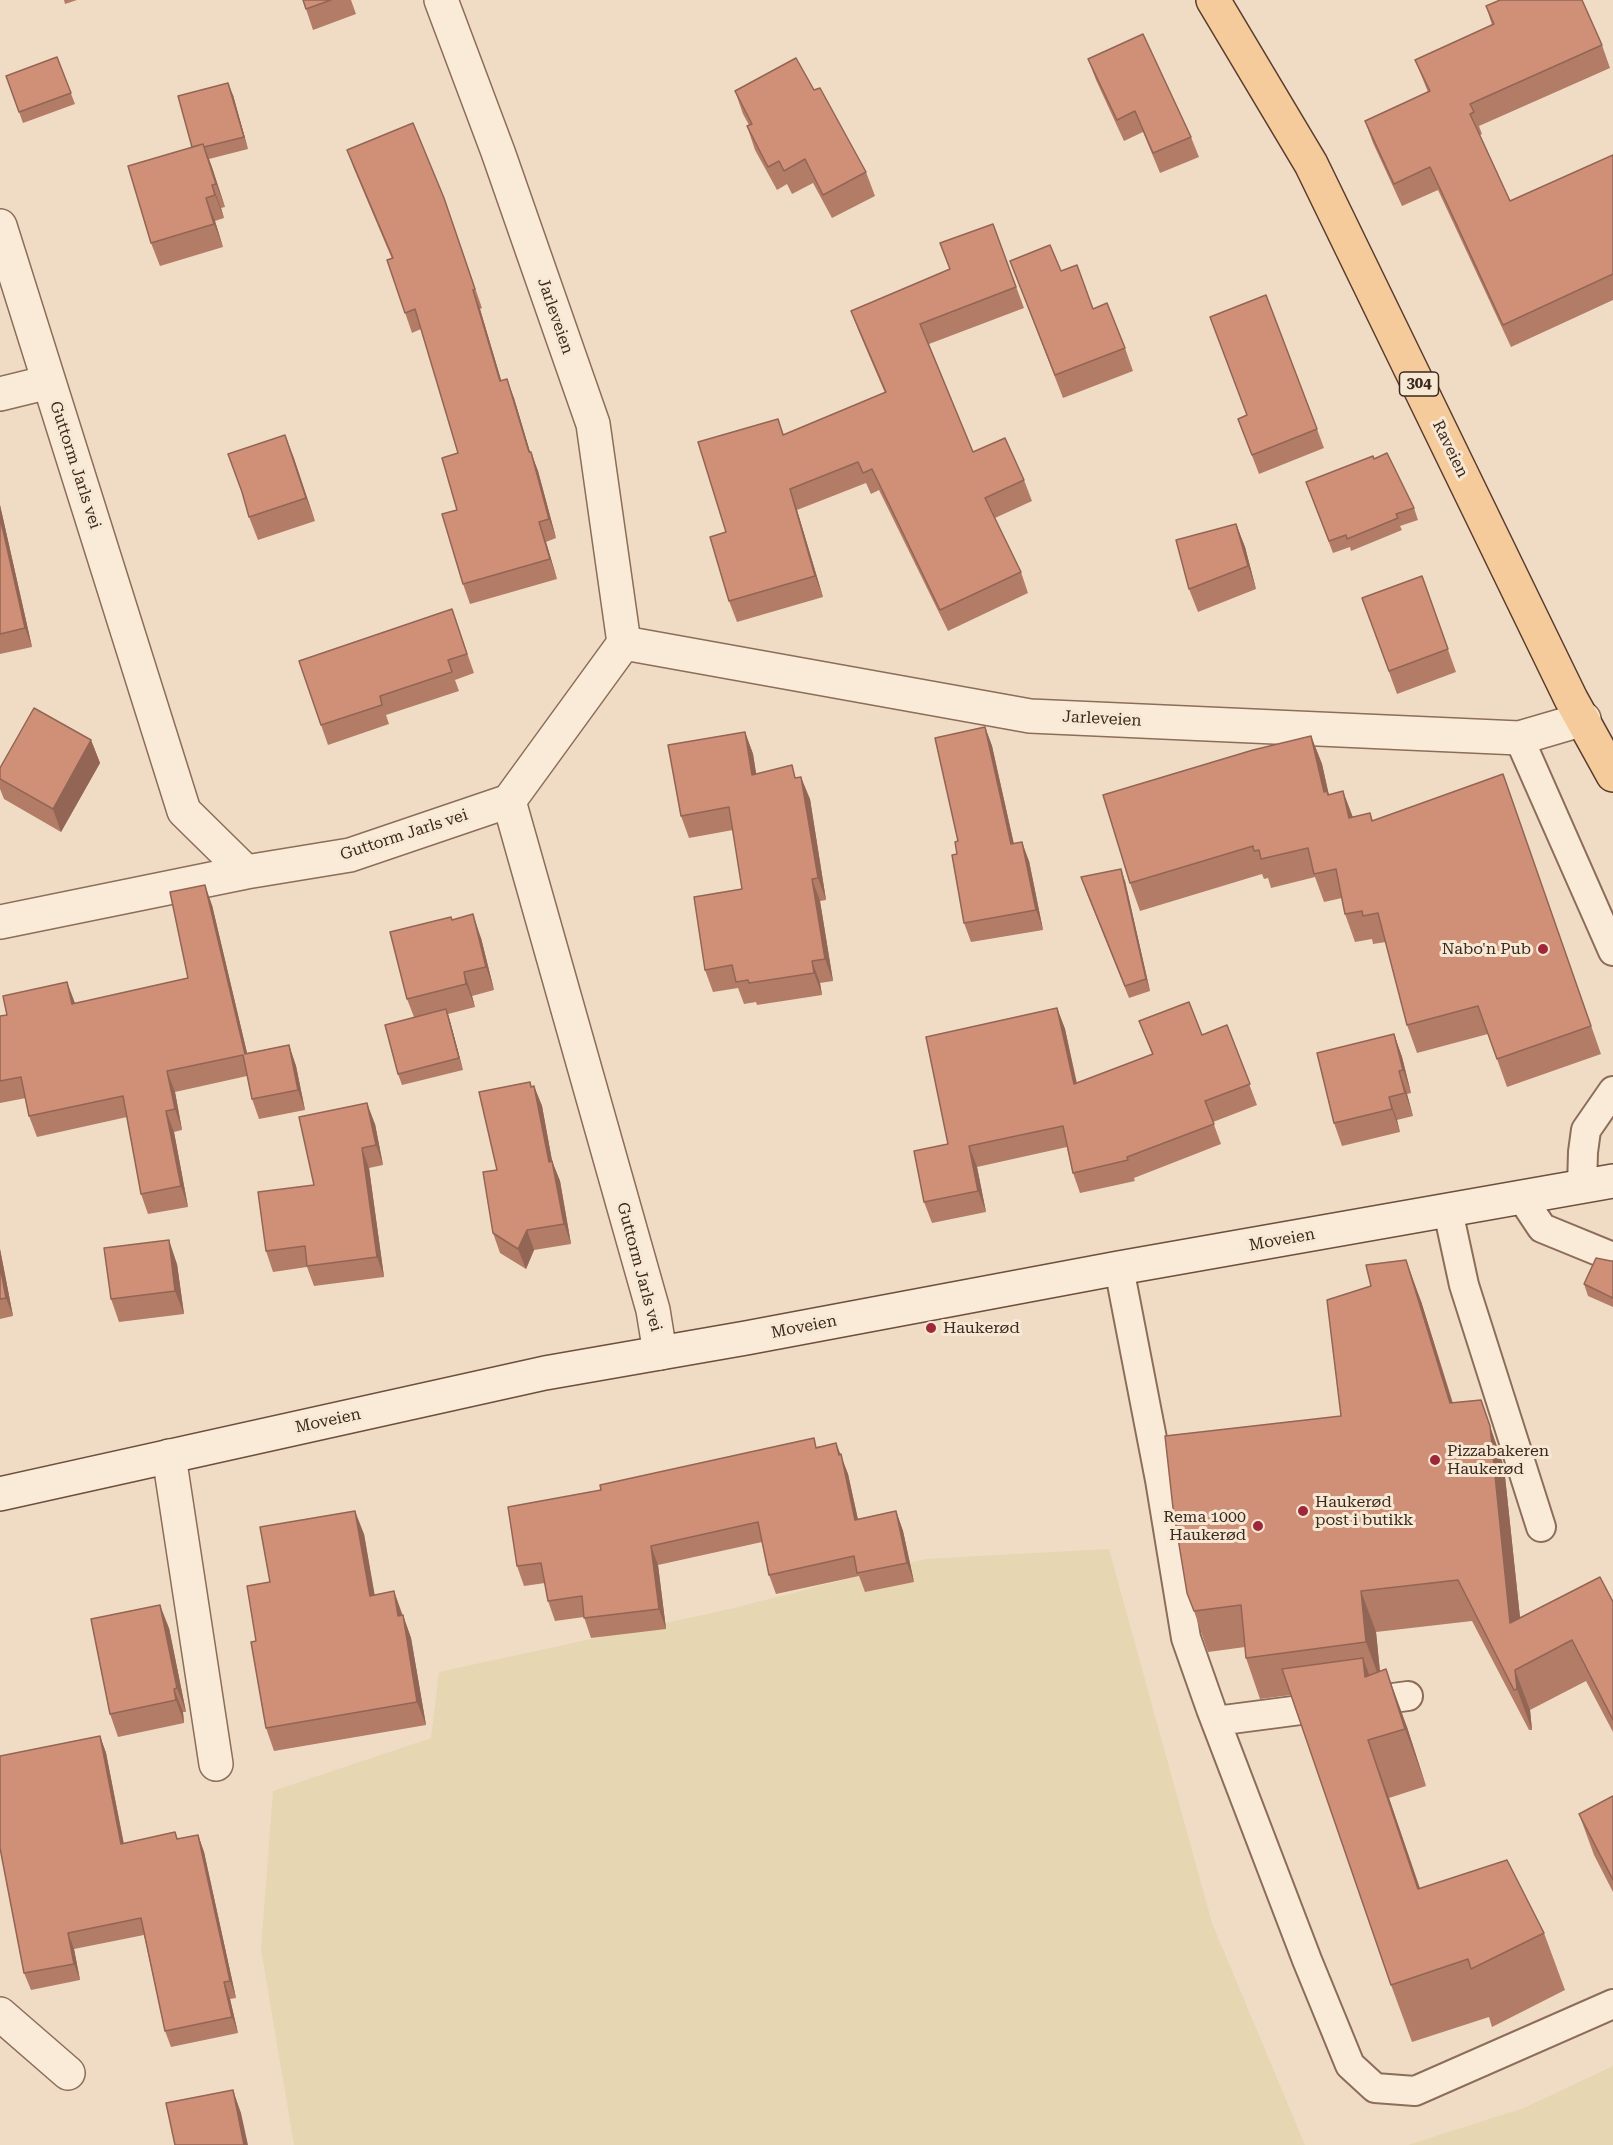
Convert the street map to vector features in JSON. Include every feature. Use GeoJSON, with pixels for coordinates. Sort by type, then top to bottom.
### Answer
{"type":"FeatureCollection","features":[{"type":"Feature","properties":{"kind":"main road","name":"Raveien"},"geometry":{"type":"LineString","coordinates":[[1213,0],[1311,164],[1566,688],[1613,775]]}},
{"type":"Feature","properties":{"kind":"street","name":"Jarleveien"},"geometry":{"type":"LineString","coordinates":[[441,0],[498,152],[592,424],[624,643],[1030,716],[1520,738],[1584,718]]}},
{"type":"Feature","properties":{"kind":"street","name":"Guttorm Jarls vei"},"geometry":{"type":"LineString","coordinates":[[0,226],[143,674],[184,811],[246,872],[350,855],[509,801],[653,1310],[660,1353]]}},
{"type":"Feature","properties":{"kind":"street"},"geometry":{"type":"LineString","coordinates":[[0,394],[49,382]]}},
{"type":"Feature","properties":{"kind":"street"},"geometry":{"type":"LineString","coordinates":[[509,801],[624,643]]}},
{"type":"Feature","properties":{"kind":"street"},"geometry":{"type":"LineString","coordinates":[[0,922],[246,872]]}},
{"type":"Feature","properties":{"kind":"street","name":"Moveien"},"geometry":{"type":"LineString","coordinates":[[0,1494],[544,1373],[1613,1181]]}},
{"type":"Feature","properties":{"kind":"street"},"geometry":{"type":"LineString","coordinates":[[169,1456],[216,1764]]}},
{"type":"Feature","properties":{"kind":"street"},"geometry":{"type":"LineString","coordinates":[[0,2014],[68,2073]]}},
{"type":"Feature","properties":{"kind":"lane"},"geometry":{"type":"LineString","coordinates":[[1520,738],[1613,951]]}},
{"type":"Feature","properties":{"kind":"lane"},"geometry":{"type":"LineString","coordinates":[[1581,1187],[1582,1152],[1586,1130],[1613,1091]]}},
{"type":"Feature","properties":{"kind":"lane"},"geometry":{"type":"LineString","coordinates":[[1522,1198],[1542,1228],[1613,1257]]}},
{"type":"Feature","properties":{"kind":"lane"},"geometry":{"type":"LineString","coordinates":[[1448,1211],[1464,1285],[1541,1527]]}},
{"type":"Feature","properties":{"kind":"lane"},"geometry":{"type":"LineString","coordinates":[[1119,1268],[1160,1480],[1186,1638],[1307,1960],[1350,2065],[1375,2088],[1415,2091],[1613,2004]]}},
{"type":"Feature","properties":{"kind":"lane"},"geometry":{"type":"LineString","coordinates":[[1216,1721],[1408,1696]]}},
{"type":"Feature","properties":{"kind":"shaded area"},"geometry":{"type":"Polygon","coordinates":[[[1109,1549],[1212,1923],[1305,2145],[294,2145],[261,1949],[273,1791],[431,1738],[439,1672],[730,1609],[925,1559],[1109,1549]]]}},
{"type":"Feature","properties":{"kind":"shaded area"},"geometry":{"type":"Polygon","coordinates":[[[1613,2066],[1613,2145],[1408,2145],[1524,2108],[1613,2066]]]}},
{"type":"Feature","properties":{"kind":"building"},"geometry":{"type":"Polygon","coordinates":[[[303,0],[331,0],[306,9],[303,0]]]}},
{"type":"Feature","properties":{"kind":"building"},"geometry":{"type":"Polygon","coordinates":[[[1500,0],[1582,0],[1602,45],[1470,104],[1474,112],[1470,114],[1510,201],[1613,155],[1613,274],[1503,325],[1430,167],[1394,184],[1365,121],[1430,91],[1415,60],[1494,24],[1486,6],[1500,0]]]}},
{"type":"Feature","properties":{"kind":"building"},"geometry":{"type":"Polygon","coordinates":[[[1143,34],[1191,137],[1153,153],[1135,111],[1117,120],[1088,59],[1143,34]]]}},
{"type":"Feature","properties":{"kind":"building"},"geometry":{"type":"Polygon","coordinates":[[[57,57],[71,93],[19,112],[6,76],[57,57]]]}},
{"type":"Feature","properties":{"kind":"building"},"geometry":{"type":"Polygon","coordinates":[[[796,58],[814,90],[820,88],[866,172],[823,195],[805,159],[784,171],[779,161],[768,167],[747,126],[752,124],[735,91],[796,58]]]}},
{"type":"Feature","properties":{"kind":"building"},"geometry":{"type":"Polygon","coordinates":[[[228,83],[244,137],[204,147],[203,144],[192,147],[178,96],[228,83]]]}},
{"type":"Feature","properties":{"kind":"building"},"geometry":{"type":"Polygon","coordinates":[[[413,123],[444,198],[475,289],[473,290],[500,381],[507,379],[529,452],[531,452],[549,519],[539,522],[550,559],[463,584],[442,514],[457,510],[442,458],[458,453],[415,309],[405,313],[387,260],[393,258],[347,150],[413,123]]]}},
{"type":"Feature","properties":{"kind":"building"},"geometry":{"type":"Polygon","coordinates":[[[203,144],[216,184],[212,185],[215,195],[206,198],[214,224],[151,243],[128,166],[203,144]]]}},
{"type":"Feature","properties":{"kind":"building"},"geometry":{"type":"Polygon","coordinates":[[[993,224],[1016,287],[920,324],[973,452],[1005,438],[1024,480],[985,498],[1021,572],[940,610],[872,469],[863,473],[858,462],[790,489],[815,576],[729,601],[710,537],[726,532],[698,442],[778,419],[783,435],[886,392],[851,311],[950,269],[940,243],[993,224]]]}},
{"type":"Feature","properties":{"kind":"building"},"geometry":{"type":"Polygon","coordinates":[[[1050,245],[1061,271],[1077,265],[1093,309],[1107,303],[1125,348],[1055,375],[1010,261],[1050,245]]]}},
{"type":"Feature","properties":{"kind":"building"},"geometry":{"type":"Polygon","coordinates":[[[1266,295],[1317,429],[1252,455],[1238,419],[1247,415],[1210,317],[1266,295]]]}},
{"type":"Feature","properties":{"kind":"building"},"geometry":{"type":"Polygon","coordinates":[[[285,435],[306,498],[249,517],[228,454],[285,435]]]}},
{"type":"Feature","properties":{"kind":"building"},"geometry":{"type":"Polygon","coordinates":[[[1387,453],[1414,508],[1396,514],[1398,518],[1347,539],[1346,535],[1329,541],[1306,482],[1373,456],[1374,459],[1387,453]]]}},
{"type":"Feature","properties":{"kind":"building"},"geometry":{"type":"Polygon","coordinates":[[[0,517],[25,628],[0,634],[0,517]]]}},
{"type":"Feature","properties":{"kind":"building"},"geometry":{"type":"Polygon","coordinates":[[[1236,524],[1248,566],[1189,589],[1176,540],[1236,524]]]}},
{"type":"Feature","properties":{"kind":"building"},"geometry":{"type":"Polygon","coordinates":[[[1422,576],[1448,649],[1389,671],[1362,598],[1422,576]]]}},
{"type":"Feature","properties":{"kind":"building"},"geometry":{"type":"Polygon","coordinates":[[[452,609],[467,654],[448,660],[452,672],[380,696],[382,705],[321,725],[299,661],[452,609]]]}},
{"type":"Feature","properties":{"kind":"building"},"geometry":{"type":"Polygon","coordinates":[[[34,708],[91,740],[53,809],[0,779],[0,768],[34,708]]]}},
{"type":"Feature","properties":{"kind":"building"},"geometry":{"type":"Polygon","coordinates":[[[985,727],[1011,844],[1022,842],[1036,910],[964,923],[952,855],[957,854],[955,842],[958,841],[935,738],[985,727]]]}},
{"type":"Feature","properties":{"kind":"building"},"geometry":{"type":"Polygon","coordinates":[[[745,732],[752,775],[792,765],[795,778],[801,777],[818,878],[812,879],[825,959],[812,961],[814,973],[749,983],[748,980],[736,982],[732,965],[705,970],[694,897],[742,889],[729,807],[681,816],[668,745],[745,732]]]}},
{"type":"Feature","properties":{"kind":"building"},"geometry":{"type":"Polygon","coordinates":[[[1311,736],[1324,792],[1327,791],[1328,795],[1343,791],[1349,818],[1370,813],[1372,821],[1503,774],[1591,1026],[1497,1059],[1478,1006],[1407,1025],[1378,913],[1363,916],[1362,911],[1345,914],[1336,869],[1314,874],[1308,848],[1261,859],[1259,850],[1254,851],[1253,846],[1130,883],[1103,795],[1253,750],[1311,736]]]}},
{"type":"Feature","properties":{"kind":"building"},"geometry":{"type":"Polygon","coordinates":[[[1121,869],[1146,979],[1125,986],[1081,877],[1121,869]]]}},
{"type":"Feature","properties":{"kind":"building"},"geometry":{"type":"Polygon","coordinates":[[[205,885],[245,1054],[289,1045],[298,1090],[252,1099],[243,1055],[167,1071],[175,1109],[166,1111],[181,1186],[141,1194],[123,1096],[29,1116],[21,1077],[0,1081],[0,1016],[7,1015],[3,996],[67,982],[72,1004],[188,978],[170,892],[205,885]]]}},
{"type":"Feature","properties":{"kind":"building"},"geometry":{"type":"Polygon","coordinates":[[[473,914],[486,967],[464,972],[466,984],[407,999],[390,932],[473,914]]]}},
{"type":"Feature","properties":{"kind":"building"},"geometry":{"type":"Polygon","coordinates":[[[1189,1002],[1202,1035],[1227,1025],[1250,1084],[1205,1101],[1214,1124],[1127,1157],[1128,1160],[1073,1173],[1063,1126],[969,1146],[978,1191],[924,1202],[914,1151],[948,1144],[926,1037],[1057,1008],[1074,1084],[1153,1054],[1139,1021],[1189,1002]]]}},
{"type":"Feature","properties":{"kind":"building"},"geometry":{"type":"Polygon","coordinates":[[[446,1009],[459,1058],[398,1074],[385,1025],[446,1009]]]}},
{"type":"Feature","properties":{"kind":"building"},"geometry":{"type":"Polygon","coordinates":[[[1394,1034],[1403,1070],[1399,1071],[1405,1093],[1389,1097],[1392,1109],[1334,1123],[1317,1053],[1394,1034]]]}},
{"type":"Feature","properties":{"kind":"building"},"geometry":{"type":"Polygon","coordinates":[[[530,1082],[531,1087],[534,1086],[549,1162],[552,1161],[564,1224],[527,1230],[518,1249],[493,1233],[483,1172],[497,1170],[479,1092],[530,1082]]]}},
{"type":"Feature","properties":{"kind":"building"},"geometry":{"type":"Polygon","coordinates":[[[367,1103],[376,1145],[362,1148],[377,1257],[307,1266],[305,1246],[266,1251],[258,1192],[314,1185],[299,1117],[367,1103]]]}},
{"type":"Feature","properties":{"kind":"building"},"geometry":{"type":"Polygon","coordinates":[[[169,1240],[175,1291],[111,1299],[104,1248],[169,1240]]]}},
{"type":"Feature","properties":{"kind":"building"},"geometry":{"type":"Polygon","coordinates":[[[1596,1258],[1613,1261],[1613,1298],[1584,1284],[1596,1258]]]}},
{"type":"Feature","properties":{"kind":"building"},"geometry":{"type":"Polygon","coordinates":[[[1406,1260],[1450,1403],[1481,1400],[1490,1426],[1510,1623],[1600,1577],[1613,1602],[1613,1720],[1572,1640],[1515,1670],[1517,1689],[1514,1690],[1458,1580],[1361,1591],[1366,1642],[1246,1658],[1241,1605],[1194,1611],[1187,1593],[1173,1508],[1165,1436],[1341,1416],[1327,1300],[1371,1286],[1366,1265],[1406,1260]]]}},
{"type":"Feature","properties":{"kind":"building"},"geometry":{"type":"Polygon","coordinates":[[[0,1265],[6,1298],[0,1299],[0,1265]]]}},
{"type":"Feature","properties":{"kind":"building"},"geometry":{"type":"Polygon","coordinates":[[[814,1438],[816,1448],[836,1443],[839,1455],[841,1454],[855,1520],[896,1511],[907,1563],[857,1573],[854,1556],[769,1575],[758,1522],[651,1546],[659,1609],[584,1618],[582,1596],[548,1601],[541,1563],[517,1566],[508,1507],[601,1490],[600,1485],[814,1438]]]}},
{"type":"Feature","properties":{"kind":"building"},"geometry":{"type":"Polygon","coordinates":[[[355,1511],[370,1596],[394,1591],[398,1616],[403,1615],[417,1702],[266,1728],[251,1642],[256,1641],[247,1586],[270,1582],[260,1527],[355,1511]]]}},
{"type":"Feature","properties":{"kind":"building"},"geometry":{"type":"Polygon","coordinates":[[[160,1605],[177,1688],[174,1689],[176,1700],[110,1714],[91,1619],[160,1605]]]}},
{"type":"Feature","properties":{"kind":"building"},"geometry":{"type":"Polygon","coordinates":[[[1363,1658],[1365,1677],[1386,1669],[1405,1729],[1368,1740],[1418,1889],[1507,1860],[1544,1933],[1471,1969],[1468,1959],[1391,1985],[1282,1669],[1363,1658]]]}},
{"type":"Feature","properties":{"kind":"building"},"geometry":{"type":"Polygon","coordinates":[[[100,1736],[121,1844],[175,1832],[177,1839],[198,1835],[230,1981],[224,1982],[232,2017],[165,2031],[141,1918],[68,1933],[74,1964],[24,1973],[0,1848],[0,1756],[100,1736]]]}},
{"type":"Feature","properties":{"kind":"building"},"geometry":{"type":"Polygon","coordinates":[[[1613,1796],[1613,1880],[1579,1814],[1613,1796]]]}},
{"type":"Feature","properties":{"kind":"building"},"geometry":{"type":"Polygon","coordinates":[[[233,2090],[244,2145],[175,2145],[166,2103],[233,2090]]]}},
{"type":"Feature","properties":{"kind":"place","name":"Nabo'n Pub"},"geometry":{"type":"Point","coordinates":[1543,949]}},
{"type":"Feature","properties":{"kind":"place","name":"Haukerød"},"geometry":{"type":"Point","coordinates":[931,1328]}},
{"type":"Feature","properties":{"kind":"place","name":"Pizzabakeren Haukerød"},"geometry":{"type":"Point","coordinates":[1435,1460]}},
{"type":"Feature","properties":{"kind":"place","name":"Haukerød post i butikk"},"geometry":{"type":"Point","coordinates":[1303,1511]}},
{"type":"Feature","properties":{"kind":"place","name":"Rema 1000 Haukerød"},"geometry":{"type":"Point","coordinates":[1258,1526]}}]}
